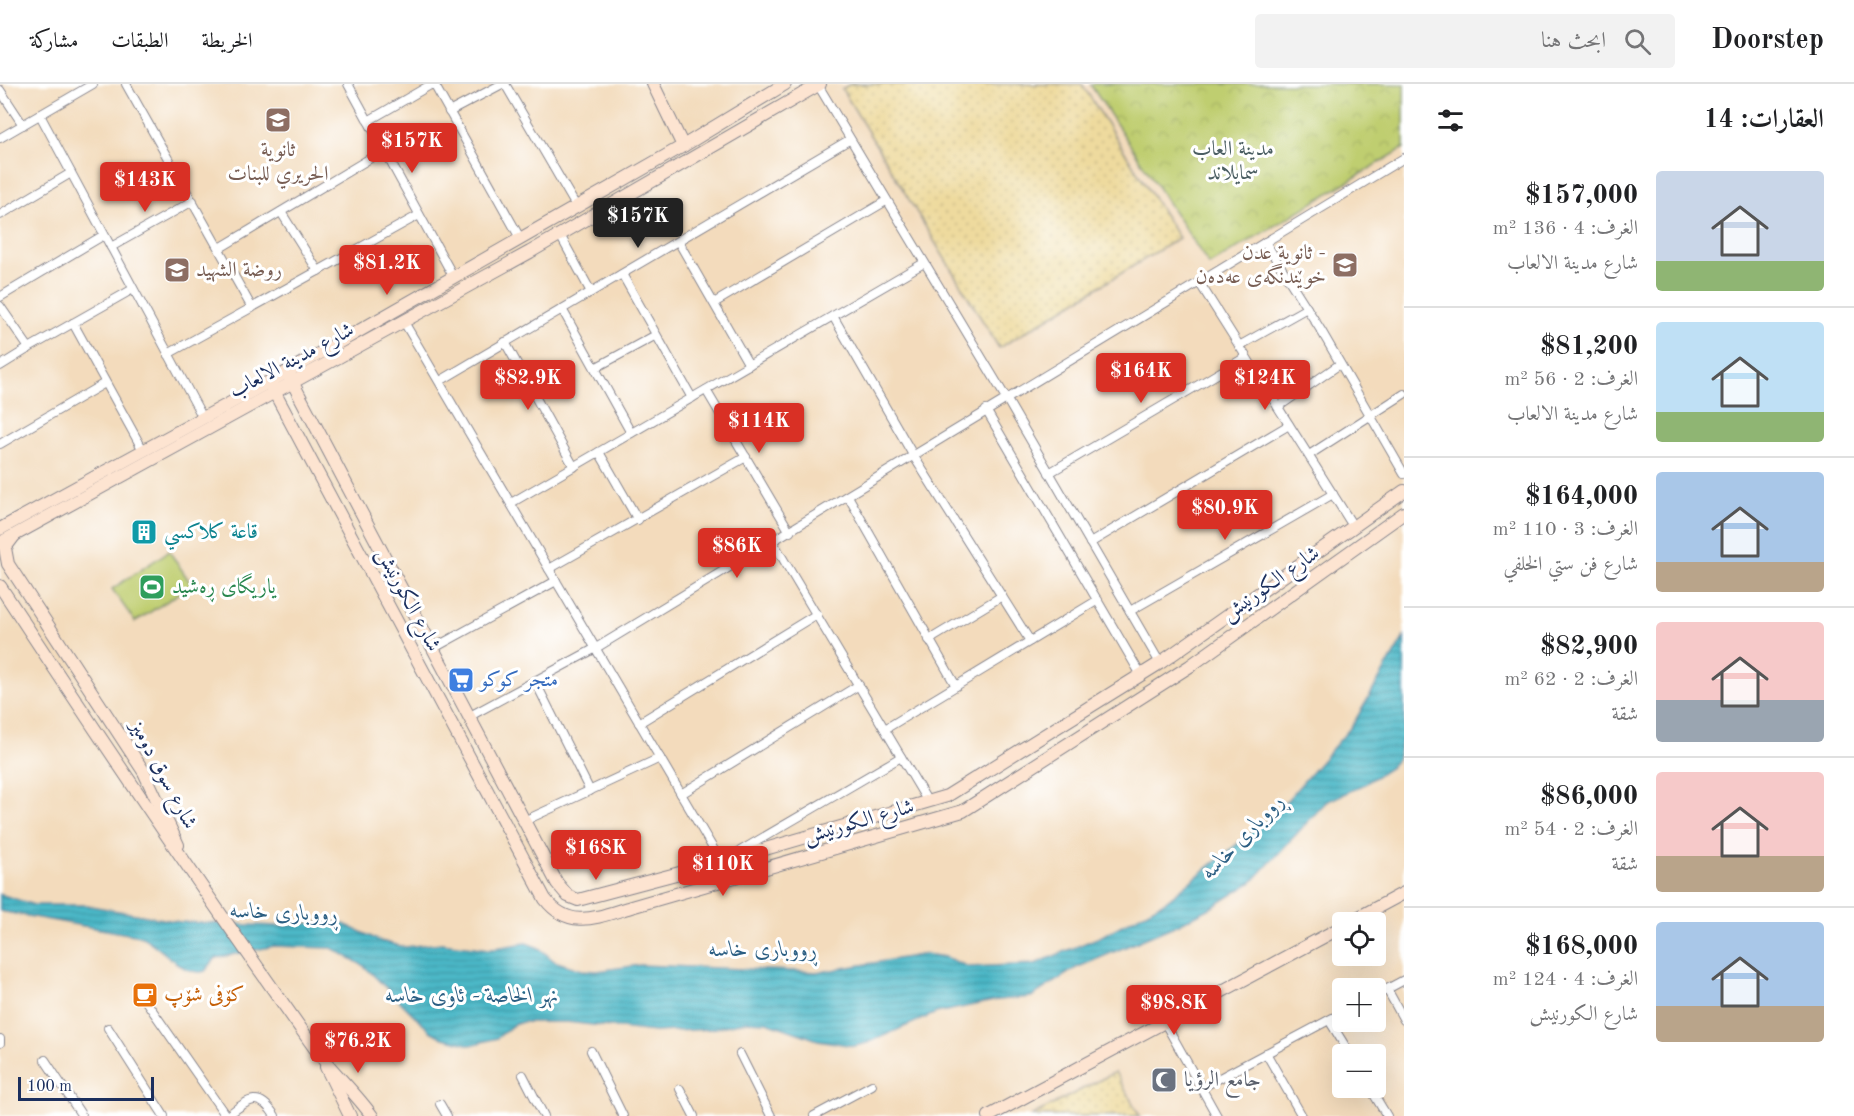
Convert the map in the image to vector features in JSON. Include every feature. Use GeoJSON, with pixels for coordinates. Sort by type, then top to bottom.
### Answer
{"type":"FeatureCollection","features":[{"type":"Feature","properties":{"kind":"main road"},"geometry":{"type":"LineString","coordinates":[[653,84],[683,146]]}},
{"type":"Feature","properties":{"kind":"main road","name":"شارع مدينة الالعاب"},"geometry":{"type":"LineString","coordinates":[[290,378],[453,276],[683,146],[785,84]]}},
{"type":"Feature","properties":{"kind":"main road","name":"شارع مدينة الالعاب"},"geometry":{"type":"LineString","coordinates":[[0,529],[203,418],[404,322],[633,194],[819,85]]}},
{"type":"Feature","properties":{"kind":"main road"},"geometry":{"type":"LineString","coordinates":[[624,179],[633,194]]}},
{"type":"Feature","properties":{"kind":"main road","name":"شارع الكورنيش"},"geometry":{"type":"LineString","coordinates":[[290,378],[435,648],[557,883],[568,896],[578,900],[721,862],[947,796],[1160,663],[1404,491]]}},
{"type":"Feature","properties":{"kind":"main road","name":"شارع مدينة الالعاب"},"geometry":{"type":"LineString","coordinates":[[0,543],[272,387]]}},
{"type":"Feature","properties":{"kind":"main road","name":"شارع الكورنيش"},"geometry":{"type":"LineString","coordinates":[[272,387],[545,898],[553,909],[571,918],[590,918],[631,908],[963,811],[1190,666],[1404,513]]}},
{"type":"Feature","properties":{"kind":"main road","name":"شارع سوق دوميز"},"geometry":{"type":"LineString","coordinates":[[17,534],[5,548],[8,564],[144,772],[167,816],[182,854]]}},
{"type":"Feature","properties":{"kind":"main road"},"geometry":{"type":"LineString","coordinates":[[1273,582],[1286,598]]}},
{"type":"Feature","properties":{"kind":"main road","name":"شارع سوق دوميز"},"geometry":{"type":"LineString","coordinates":[[0,586],[147,809],[182,854]]}},
{"type":"Feature","properties":{"kind":"main road"},"geometry":{"type":"LineString","coordinates":[[383,596],[402,587]]}},
{"type":"Feature","properties":{"kind":"main road"},"geometry":{"type":"LineString","coordinates":[[1004,761],[1016,778]]}},
{"type":"Feature","properties":{"kind":"main road"},"geometry":{"type":"LineString","coordinates":[[182,854],[318,1052],[372,1116]]}},
{"type":"Feature","properties":{"kind":"main road"},"geometry":{"type":"LineString","coordinates":[[1369,912],[1404,893]]}},
{"type":"Feature","properties":{"kind":"main road"},"geometry":{"type":"LineString","coordinates":[[989,1116],[1332,932]]}},
{"type":"Feature","properties":{"kind":"main road"},"geometry":{"type":"LineString","coordinates":[[318,1052],[350,1116]]}},
{"type":"Feature","properties":{"kind":"street"},"geometry":{"type":"LineString","coordinates":[[71,84],[76,94]]}},
{"type":"Feature","properties":{"kind":"street"},"geometry":{"type":"LineString","coordinates":[[0,138],[93,84]]}},
{"type":"Feature","properties":{"kind":"street"},"geometry":{"type":"LineString","coordinates":[[126,84],[252,308]]}},
{"type":"Feature","properties":{"kind":"street"},"geometry":{"type":"LineString","coordinates":[[348,84],[453,276]]}},
{"type":"Feature","properties":{"kind":"street"},"geometry":{"type":"LineString","coordinates":[[368,121],[433,84],[520,238]]}},
{"type":"Feature","properties":{"kind":"street"},"geometry":{"type":"LineString","coordinates":[[449,112],[493,86],[504,84],[576,206]]}},
{"type":"Feature","properties":{"kind":"street"},"geometry":{"type":"LineString","coordinates":[[819,85],[849,140],[1006,398],[1160,663]]}},
{"type":"Feature","properties":{"kind":"street"},"geometry":{"type":"LineString","coordinates":[[0,90],[23,125]]}},
{"type":"Feature","properties":{"kind":"street"},"geometry":{"type":"LineString","coordinates":[[40,115],[203,418]]}},
{"type":"Feature","properties":{"kind":"street"},"geometry":{"type":"LineString","coordinates":[[440,381],[849,140]]}},
{"type":"Feature","properties":{"kind":"street"},"geometry":{"type":"LineString","coordinates":[[220,248],[384,150]]}},
{"type":"Feature","properties":{"kind":"street"},"geometry":{"type":"LineString","coordinates":[[470,716],[596,648],[1404,158]]}},
{"type":"Feature","properties":{"kind":"street"},"geometry":{"type":"LineString","coordinates":[[0,215],[70,173]]}},
{"type":"Feature","properties":{"kind":"street"},"geometry":{"type":"LineString","coordinates":[[111,247],[193,201]]}},
{"type":"Feature","properties":{"kind":"street"},"geometry":{"type":"LineString","coordinates":[[714,303],[886,201]]}},
{"type":"Feature","properties":{"kind":"street"},"geometry":{"type":"LineString","coordinates":[[281,212],[318,271]]}},
{"type":"Feature","properties":{"kind":"street"},"geometry":{"type":"LineString","coordinates":[[168,354],[419,215]]}},
{"type":"Feature","properties":{"kind":"street"},"geometry":{"type":"LineString","coordinates":[[0,297],[104,235]]}},
{"type":"Feature","properties":{"kind":"street"},"geometry":{"type":"LineString","coordinates":[[560,235],[591,292]]}},
{"type":"Feature","properties":{"kind":"street"},"geometry":{"type":"LineString","coordinates":[[678,241],[749,365]]}},
{"type":"Feature","properties":{"kind":"street"},"geometry":{"type":"LineString","coordinates":[[1265,242],[1404,474]]}},
{"type":"Feature","properties":{"kind":"street"},"geometry":{"type":"LineString","coordinates":[[511,503],[924,263]]}},
{"type":"Feature","properties":{"kind":"street"},"geometry":{"type":"LineString","coordinates":[[622,274],[692,398]]}},
{"type":"Feature","properties":{"kind":"street"},"geometry":{"type":"LineString","coordinates":[[1199,282],[1353,526]]}},
{"type":"Feature","properties":{"kind":"street"},"geometry":{"type":"LineString","coordinates":[[0,366],[133,289]]}},
{"type":"Feature","properties":{"kind":"street"},"geometry":{"type":"LineString","coordinates":[[0,306],[30,348]]}},
{"type":"Feature","properties":{"kind":"street"},"geometry":{"type":"LineString","coordinates":[[1239,346],[1306,308]]}},
{"type":"Feature","properties":{"kind":"street"},"geometry":{"type":"LineString","coordinates":[[562,309],[631,433]]}},
{"type":"Feature","properties":{"kind":"street"},"geometry":{"type":"LineString","coordinates":[[833,316],[913,455],[1030,641]]}},
{"type":"Feature","properties":{"kind":"street"},"geometry":{"type":"LineString","coordinates":[[404,322],[721,862],[901,757]]}},
{"type":"Feature","properties":{"kind":"street"},"geometry":{"type":"LineString","coordinates":[[73,323],[144,452]]}},
{"type":"Feature","properties":{"kind":"street"},"geometry":{"type":"LineString","coordinates":[[595,368],[656,335]]}},
{"type":"Feature","properties":{"kind":"street"},"geometry":{"type":"LineString","coordinates":[[505,342],[574,467]]}},
{"type":"Feature","properties":{"kind":"street"},"geometry":{"type":"LineString","coordinates":[[1049,473],[1246,357]]}},
{"type":"Feature","properties":{"kind":"street"},"geometry":{"type":"LineString","coordinates":[[1278,407],[1340,364]]}},
{"type":"Feature","properties":{"kind":"street"},"geometry":{"type":"LineString","coordinates":[[0,444],[105,383]]}},
{"type":"Feature","properties":{"kind":"street"},"geometry":{"type":"LineString","coordinates":[[706,390],[790,532]]}},
{"type":"Feature","properties":{"kind":"street"},"geometry":{"type":"LineString","coordinates":[[1309,455],[1404,394]]}},
{"type":"Feature","properties":{"kind":"street"},"geometry":{"type":"LineString","coordinates":[[986,410],[1142,675]]}},
{"type":"Feature","properties":{"kind":"street"},"geometry":{"type":"LineString","coordinates":[[1090,543],[1289,425]]}},
{"type":"Feature","properties":{"kind":"street"},"geometry":{"type":"LineString","coordinates":[[599,452],[638,520]]}},
{"type":"Feature","properties":{"kind":"street"},"geometry":{"type":"LineString","coordinates":[[549,569],[746,457]]}},
{"type":"Feature","properties":{"kind":"street"},"geometry":{"type":"LineString","coordinates":[[1130,611],[1333,494]]}},
{"type":"Feature","properties":{"kind":"street"},"geometry":{"type":"LineString","coordinates":[[848,496],[956,686]]}},
{"type":"Feature","properties":{"kind":"street"},"geometry":{"type":"LineString","coordinates":[[773,542],[927,802]]}},
{"type":"Feature","properties":{"kind":"street"},"geometry":{"type":"LineString","coordinates":[[435,648],[556,581]]}},
{"type":"Feature","properties":{"kind":"street"},"geometry":{"type":"LineString","coordinates":[[929,640],[1002,596]]}},
{"type":"Feature","properties":{"kind":"street"},"geometry":{"type":"LineString","coordinates":[[885,729],[1098,600]]}},
{"type":"Feature","properties":{"kind":"street"},"geometry":{"type":"LineString","coordinates":[[639,723],[817,614]]}},
{"type":"Feature","properties":{"kind":"street"},"geometry":{"type":"LineString","coordinates":[[535,681],[590,790]]}},
{"type":"Feature","properties":{"kind":"street"},"geometry":{"type":"LineString","coordinates":[[681,794],[859,685]]}},
{"type":"Feature","properties":{"kind":"street"},"geometry":{"type":"LineString","coordinates":[[524,821],[660,758]]}},
{"type":"Feature","properties":{"kind":"street"},"geometry":{"type":"LineString","coordinates":[[1404,980],[1387,989],[1404,1020]]}},
{"type":"Feature","properties":{"kind":"street"},"geometry":{"type":"LineString","coordinates":[[143,997],[226,1116],[249,1100],[257,1099],[264,1102],[275,1116]]}},
{"type":"Feature","properties":{"kind":"street"},"geometry":{"type":"LineString","coordinates":[[1201,1088],[1332,1018]]}},
{"type":"Feature","properties":{"kind":"street"},"geometry":{"type":"LineString","coordinates":[[1329,1020],[1344,1044]]}},
{"type":"Feature","properties":{"kind":"street"},"geometry":{"type":"LineString","coordinates":[[1165,1023],[1216,1116]]}},
{"type":"Feature","properties":{"kind":"street"},"geometry":{"type":"LineString","coordinates":[[108,1028],[164,1116]]}},
{"type":"Feature","properties":{"kind":"street"},"geometry":{"type":"LineString","coordinates":[[591,1051],[623,1116]]}},
{"type":"Feature","properties":{"kind":"street"},"geometry":{"type":"LineString","coordinates":[[1266,1053],[1302,1116]]}},
{"type":"Feature","properties":{"kind":"street"},"geometry":{"type":"LineString","coordinates":[[740,1054],[771,1116]]}},
{"type":"Feature","properties":{"kind":"street"},"geometry":{"type":"LineString","coordinates":[[45,1060],[82,1116]]}},
{"type":"Feature","properties":{"kind":"street"},"geometry":{"type":"LineString","coordinates":[[523,1075],[544,1116]]}},
{"type":"Feature","properties":{"kind":"street"},"geometry":{"type":"LineString","coordinates":[[814,1116],[872,1085]]}},
{"type":"Feature","properties":{"kind":"street"},"geometry":{"type":"LineString","coordinates":[[680,1089],[694,1116]]}},
{"type":"Feature","properties":{"kind":"street"},"geometry":{"type":"LineString","coordinates":[[1376,1098],[1387,1116]]}},
{"type":"Feature","properties":{"kind":"street"},"geometry":{"type":"LineString","coordinates":[[440,1104],[447,1116]]}},
{"type":"Feature","properties":{"kind":"sand"},"geometry":{"type":"Polygon","coordinates":[[[850,84],[1082,84],[1179,238],[999,348],[842,89],[850,84]]]}},
{"type":"Feature","properties":{"kind":"sand"},"geometry":{"type":"Polygon","coordinates":[[[1115,1072],[1140,1116],[1031,1116],[1115,1072]]]}},
{"type":"Feature","properties":{"kind":"green space","name":"مدينة العاب سمايلاند"},"geometry":{"type":"Polygon","coordinates":[[[1090,84],[1404,84],[1404,148],[1209,265],[1090,84]]]}},
{"type":"Feature","properties":{"kind":"green space","name":"یاریگای ڕەشید"},"geometry":{"type":"Polygon","coordinates":[[[169,551],[192,585],[135,622],[112,589],[169,551]]]}},
{"type":"Feature","properties":{"kind":"water","name":"نهر الخاصة - ئاوی خاسە"},"geometry":{"type":"Polygon","coordinates":[[[1404,637],[1404,734],[1397,759],[1391,767],[1363,785],[1326,802],[1252,882],[1214,906],[1179,924],[1076,968],[1031,997],[998,1000],[936,1013],[867,1043],[854,1046],[818,1040],[767,1022],[747,1021],[711,1029],[655,1032],[567,1022],[522,1022],[513,1025],[497,1038],[471,1045],[443,1038],[430,1031],[364,966],[332,948],[274,946],[216,958],[205,971],[196,972],[180,965],[140,936],[0,911],[0,894],[34,905],[85,905],[180,922],[280,926],[332,921],[344,924],[380,941],[405,947],[442,943],[489,949],[526,943],[539,948],[554,961],[582,970],[597,971],[640,965],[820,972],[926,954],[945,957],[969,967],[1035,964],[1102,936],[1166,901],[1276,813],[1352,726],[1404,637]]]}},
{"type":"Feature","properties":{"kind":"place","name":"ثانوية الحريري للبنات"},"geometry":{"type":"Point","coordinates":[278,120]}},
{"type":"Feature","properties":{"kind":"place","name":"ثانوية عدن - خوێندنگەی عەدەن"},"geometry":{"type":"Point","coordinates":[1345,265]}},
{"type":"Feature","properties":{"kind":"place","name":"روضة الشهيد"},"geometry":{"type":"Point","coordinates":[177,270]}},
{"type":"Feature","properties":{"kind":"place","name":"قاعة كلاكسي"},"geometry":{"type":"Point","coordinates":[144,532]}},
{"type":"Feature","properties":{"kind":"place","name":"یاریگای ڕەشید"},"geometry":{"type":"Point","coordinates":[152,587]}},
{"type":"Feature","properties":{"kind":"place","name":"متجر كوكو"},"geometry":{"type":"Point","coordinates":[461,680]}},
{"type":"Feature","properties":{"kind":"place","name":"کۆفی شۆپ"},"geometry":{"type":"Point","coordinates":[145,995]}},
{"type":"Feature","properties":{"kind":"place","name":"جامع الرؤيا"},"geometry":{"type":"Point","coordinates":[1164,1080]}},
{"type":"Feature","properties":{"kind":"water label","name":"ڕووباری خاسە"},"geometry":{"type":"Point","coordinates":[1243,837]}},
{"type":"Feature","properties":{"kind":"water label","name":"ڕووباری خاسە"},"geometry":{"type":"Point","coordinates":[284,913]}},
{"type":"Feature","properties":{"kind":"water label","name":"ڕووباری خاسە"},"geometry":{"type":"Point","coordinates":[763,950]}}]}
